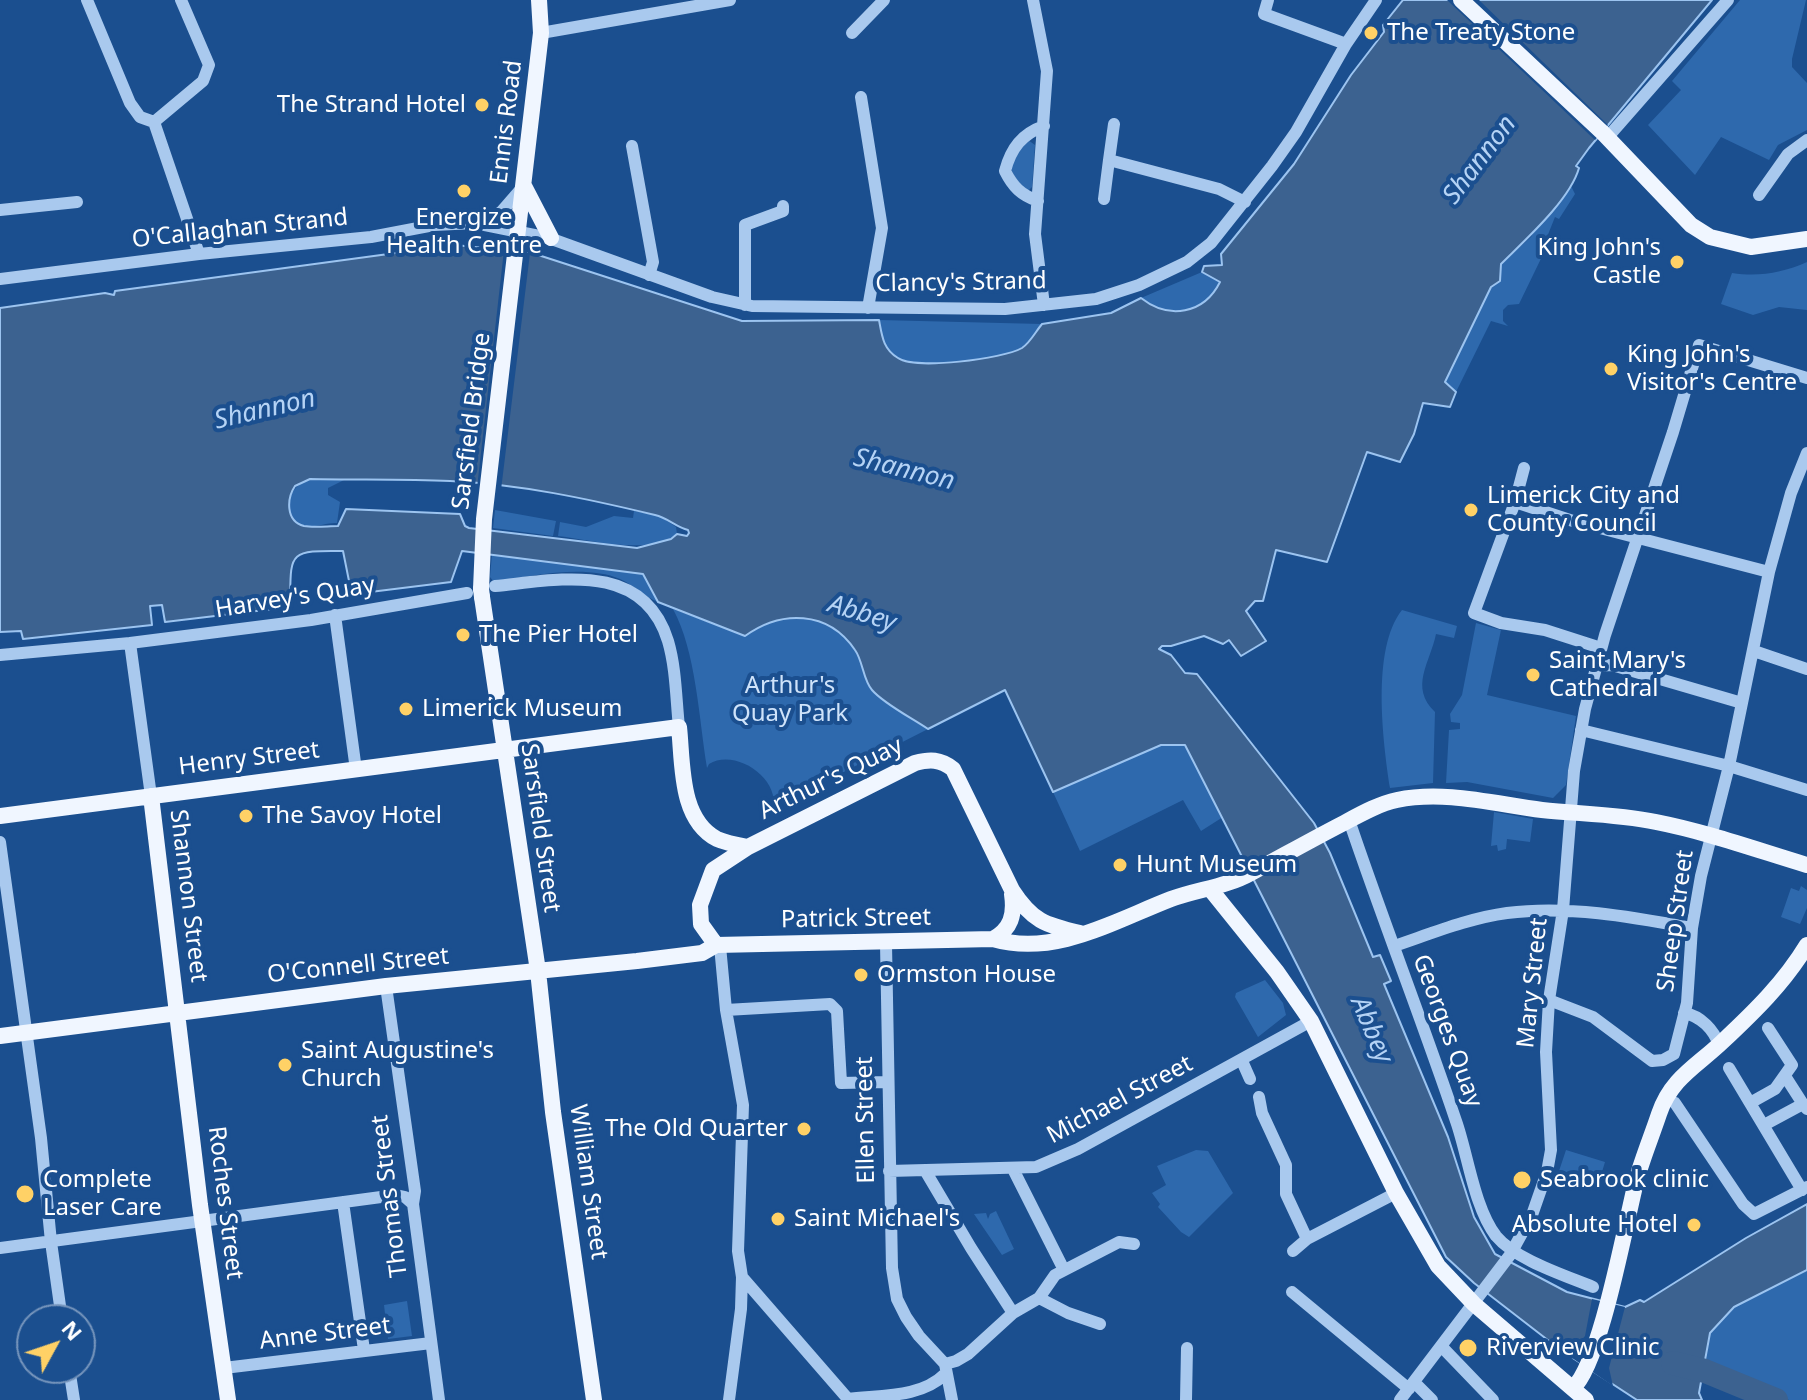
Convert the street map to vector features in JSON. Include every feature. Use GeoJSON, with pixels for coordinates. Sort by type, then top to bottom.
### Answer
{"type":"FeatureCollection","features":[{"type":"Feature","properties":{"kind":"main road","name":"Ennis Road"},"geometry":{"type":"LineString","coordinates":[[516,250],[541,33],[539,0]]}},
{"type":"Feature","properties":{"kind":"main road"},"geometry":{"type":"LineString","coordinates":[[1461,0],[1605,136],[1691,225],[1710,237],[1751,247],[1807,239]]}},
{"type":"Feature","properties":{"kind":"main road"},"geometry":{"type":"LineString","coordinates":[[524,185],[551,238]]}},
{"type":"Feature","properties":{"kind":"main road","name":"Sarsfield Bridge"},"geometry":{"type":"LineString","coordinates":[[474,595],[480,574],[516,250]]}},
{"type":"Feature","properties":{"kind":"main road","name":"Sarsfield Street"},"geometry":{"type":"LineString","coordinates":[[474,595],[504,749],[538,971]]}},
{"type":"Feature","properties":{"kind":"main road"},"geometry":{"type":"LineString","coordinates":[[679,727],[689,804],[700,825],[718,839],[748,847]]}},
{"type":"Feature","properties":{"kind":"main road","name":"Henry Street"},"geometry":{"type":"LineString","coordinates":[[0,816],[679,727]]}},
{"type":"Feature","properties":{"kind":"main road","name":"Arthur's Quay"},"geometry":{"type":"LineString","coordinates":[[718,946],[701,924],[700,905],[713,870],[748,847],[915,763],[937,760],[953,769],[1012,890]]}},
{"type":"Feature","properties":{"kind":"main road","name":"Shannon Street"},"geometry":{"type":"LineString","coordinates":[[151,796],[178,1012]]}},
{"type":"Feature","properties":{"kind":"main road","name":"Patrick Street"},"geometry":{"type":"LineString","coordinates":[[718,946],[993,939],[1014,945],[1058,942],[1101,929],[1174,898],[1211,890],[1248,875],[1349,820],[1397,800],[1437,798],[1657,822],[1807,865]]}},
{"type":"Feature","properties":{"kind":"main road"},"geometry":{"type":"LineString","coordinates":[[1012,890],[1038,921],[1080,933]]}},
{"type":"Feature","properties":{"kind":"main road"},"geometry":{"type":"LineString","coordinates":[[993,939],[1003,933],[1010,923],[1014,908],[1012,890]]}},
{"type":"Feature","properties":{"kind":"main road"},"geometry":{"type":"LineString","coordinates":[[1211,890],[1277,972],[1311,1021],[1396,1193],[1438,1266],[1478,1298],[1580,1394],[1608,1300],[1638,1174],[1670,1091],[1689,1067],[1719,1045],[1779,986],[1807,945]]}},
{"type":"Feature","properties":{"kind":"main road","name":"O'Connell Street"},"geometry":{"type":"LineString","coordinates":[[0,1036],[386,986],[702,953],[718,946]]}},
{"type":"Feature","properties":{"kind":"main road","name":"William Street"},"geometry":{"type":"LineString","coordinates":[[538,971],[553,1112],[594,1400]]}},
{"type":"Feature","properties":{"kind":"main road","name":"Roches Street"},"geometry":{"type":"LineString","coordinates":[[178,1012],[202,1220],[228,1400]]}},
{"type":"Feature","properties":{"kind":"main road"},"geometry":{"type":"LineString","coordinates":[[1655,1127],[1719,1045]]}},
{"type":"Feature","properties":{"kind":"street"},"geometry":{"type":"LineString","coordinates":[[87,0],[130,103],[140,117],[154,122]]}},
{"type":"Feature","properties":{"kind":"street"},"geometry":{"type":"LineString","coordinates":[[154,122],[203,81],[209,65],[181,0]]}},
{"type":"Feature","properties":{"kind":"street"},"geometry":{"type":"LineString","coordinates":[[541,33],[730,0]]}},
{"type":"Feature","properties":{"kind":"street"},"geometry":{"type":"LineString","coordinates":[[852,33],[884,0]]}},
{"type":"Feature","properties":{"kind":"street"},"geometry":{"type":"LineString","coordinates":[[1033,0],[1047,71],[1035,234],[1044,305]]}},
{"type":"Feature","properties":{"kind":"street"},"geometry":{"type":"LineString","coordinates":[[1268,0],[1264,14],[1346,44]]}},
{"type":"Feature","properties":{"kind":"street","name":"Clancy's Strand"},"geometry":{"type":"LineString","coordinates":[[518,231],[551,238],[712,297],[745,305],[1005,309],[1096,299],[1139,285],[1187,262],[1211,243],[1296,132],[1346,44],[1376,0]]}},
{"type":"Feature","properties":{"kind":"street"},"geometry":{"type":"LineString","coordinates":[[1605,136],[1728,0]]}},
{"type":"Feature","properties":{"kind":"street"},"geometry":{"type":"LineString","coordinates":[[861,97],[882,228],[868,308]]}},
{"type":"Feature","properties":{"kind":"street"},"geometry":{"type":"LineString","coordinates":[[154,122],[199,254]]}},
{"type":"Feature","properties":{"kind":"street"},"geometry":{"type":"LineString","coordinates":[[1104,199],[1114,124]]}},
{"type":"Feature","properties":{"kind":"street"},"geometry":{"type":"LineString","coordinates":[[1038,201],[1025,197],[1012,185],[1005,171],[1010,152],[1029,131],[1044,126]]}},
{"type":"Feature","properties":{"kind":"street"},"geometry":{"type":"LineString","coordinates":[[1759,195],[1788,154],[1807,140]]}},
{"type":"Feature","properties":{"kind":"street"},"geometry":{"type":"LineString","coordinates":[[632,146],[653,262],[649,275]]}},
{"type":"Feature","properties":{"kind":"street"},"geometry":{"type":"LineString","coordinates":[[1109,160],[1219,189],[1245,202]]}},
{"type":"Feature","properties":{"kind":"street"},"geometry":{"type":"LineString","coordinates":[[484,224],[502,211],[524,185]]}},
{"type":"Feature","properties":{"kind":"street"},"geometry":{"type":"LineString","coordinates":[[0,210],[77,202]]}},
{"type":"Feature","properties":{"kind":"street"},"geometry":{"type":"LineString","coordinates":[[745,305],[745,220],[774,216],[783,211],[783,206]]}},
{"type":"Feature","properties":{"kind":"street","name":"O'Callaghan Strand"},"geometry":{"type":"LineString","coordinates":[[0,279],[199,254],[371,237],[434,225],[484,224],[518,231]]}},
{"type":"Feature","properties":{"kind":"street","name":"Mary Street"},"geometry":{"type":"LineString","coordinates":[[1400,1400],[1512,1252],[1532,1215],[1547,1172],[1551,1150],[1546,1052],[1549,1000],[1563,910],[1581,730],[1603,642],[1699,345],[1807,378]]}},
{"type":"Feature","properties":{"kind":"street","name":"Sheep Street"},"geometry":{"type":"LineString","coordinates":[[1549,1000],[1593,1017],[1652,1061],[1674,1054],[1684,1013],[1692,928],[1710,836],[1729,766],[1769,572],[1791,493],[1807,453]]}},
{"type":"Feature","properties":{"kind":"street"},"geometry":{"type":"LineString","coordinates":[[1524,468],[1515,502],[1474,613],[1501,623],[1603,642]]}},
{"type":"Feature","properties":{"kind":"street"},"geometry":{"type":"LineString","coordinates":[[1515,502],[1573,521],[1769,572]]}},
{"type":"Feature","properties":{"kind":"street"},"geometry":{"type":"LineString","coordinates":[[495,586],[573,578],[613,583],[645,604],[664,631],[672,660],[679,727]]}},
{"type":"Feature","properties":{"kind":"street","name":"Harvey's Quay"},"geometry":{"type":"LineString","coordinates":[[0,655],[130,643],[474,595]]}},
{"type":"Feature","properties":{"kind":"street"},"geometry":{"type":"LineString","coordinates":[[335,615],[356,770]]}},
{"type":"Feature","properties":{"kind":"street","name":"Shannon Street"},"geometry":{"type":"LineString","coordinates":[[130,643],[151,796]]}},
{"type":"Feature","properties":{"kind":"street"},"geometry":{"type":"LineString","coordinates":[[1754,651],[1807,669]]}},
{"type":"Feature","properties":{"kind":"street"},"geometry":{"type":"LineString","coordinates":[[1596,666],[1612,665],[1742,703]]}},
{"type":"Feature","properties":{"kind":"street"},"geometry":{"type":"LineString","coordinates":[[1581,730],[1729,766],[1807,790]]}},
{"type":"Feature","properties":{"kind":"street","name":"Georges Quay"},"geometry":{"type":"LineString","coordinates":[[1349,820],[1457,1123],[1482,1211],[1496,1235],[1512,1252],[1593,1287]]}},
{"type":"Feature","properties":{"kind":"street"},"geometry":{"type":"LineString","coordinates":[[0,842],[41,1139],[60,1304]]}},
{"type":"Feature","properties":{"kind":"street"},"geometry":{"type":"LineString","coordinates":[[1394,946],[1490,917],[1518,912],[1563,910],[1692,928]]}},
{"type":"Feature","properties":{"kind":"street","name":"Ellen Street"},"geometry":{"type":"LineString","coordinates":[[886,944],[892,1268],[897,1299],[919,1336],[945,1369]]}},
{"type":"Feature","properties":{"kind":"street"},"geometry":{"type":"LineString","coordinates":[[718,946],[743,1105],[745,1169],[738,1251],[742,1277],[741,1309],[729,1400]]}},
{"type":"Feature","properties":{"kind":"street","name":"Thomas Street"},"geometry":{"type":"LineString","coordinates":[[386,986],[415,1191],[413,1204],[439,1400]]}},
{"type":"Feature","properties":{"kind":"street"},"geometry":{"type":"LineString","coordinates":[[726,1010],[830,1004],[837,1011],[841,1083],[887,1082]]}},
{"type":"Feature","properties":{"kind":"street","name":"Sheep Street"},"geometry":{"type":"LineString","coordinates":[[1684,1013],[1694,1014],[1715,1033],[1719,1045]]}},
{"type":"Feature","properties":{"kind":"street","name":"Michael Street"},"geometry":{"type":"LineString","coordinates":[[889,1171],[1013,1169],[1078,1149],[1311,1021]]}},
{"type":"Feature","properties":{"kind":"street"},"geometry":{"type":"LineString","coordinates":[[1750,1103],[1775,1089],[1792,1065],[1768,1028]]}},
{"type":"Feature","properties":{"kind":"street"},"geometry":{"type":"LineString","coordinates":[[1242,1061],[1250,1079]]}},
{"type":"Feature","properties":{"kind":"street"},"geometry":{"type":"LineString","coordinates":[[1675,1103],[1743,1204],[1754,1214],[1805,1188],[1729,1068]]}},
{"type":"Feature","properties":{"kind":"street"},"geometry":{"type":"LineString","coordinates":[[1764,1125],[1805,1106],[1785,1076]]}},
{"type":"Feature","properties":{"kind":"street"},"geometry":{"type":"LineString","coordinates":[[1259,1097],[1262,1113],[1286,1165],[1286,1194],[1307,1239]]}},
{"type":"Feature","properties":{"kind":"street"},"geometry":{"type":"LineString","coordinates":[[1013,1169],[1064,1270]]}},
{"type":"Feature","properties":{"kind":"street"},"geometry":{"type":"LineString","coordinates":[[926,1172],[1013,1313]]}},
{"type":"Feature","properties":{"kind":"street"},"geometry":{"type":"LineString","coordinates":[[1293,1251],[1307,1239],[1396,1193]]}},
{"type":"Feature","properties":{"kind":"street"},"geometry":{"type":"LineString","coordinates":[[0,1248],[396,1195],[405,1197],[413,1204]]}},
{"type":"Feature","properties":{"kind":"street"},"geometry":{"type":"LineString","coordinates":[[343,1202],[364,1350]]}},
{"type":"Feature","properties":{"kind":"street"},"geometry":{"type":"LineString","coordinates":[[742,1277],[847,1400],[923,1390],[935,1384],[945,1369],[968,1354],[1013,1313],[1039,1298],[1055,1275],[1119,1242],[1134,1244]]}},
{"type":"Feature","properties":{"kind":"street"},"geometry":{"type":"LineString","coordinates":[[1292,1292],[1432,1400]]}},
{"type":"Feature","properties":{"kind":"street"},"geometry":{"type":"LineString","coordinates":[[1039,1298],[1068,1313],[1100,1324]]}},
{"type":"Feature","properties":{"kind":"street","name":"Anne Street"},"geometry":{"type":"LineString","coordinates":[[224,1368],[431,1343]]}},
{"type":"Feature","properties":{"kind":"street"},"geometry":{"type":"LineString","coordinates":[[1442,1347],[1493,1400]]}},
{"type":"Feature","properties":{"kind":"street"},"geometry":{"type":"LineString","coordinates":[[1186,1400],[1187,1348]]}},
{"type":"Feature","properties":{"kind":"street"},"geometry":{"type":"LineString","coordinates":[[945,1369],[952,1400]]}},
{"type":"Feature","properties":{"kind":"green space"},"geometry":{"type":"Polygon","coordinates":[[[1740,0],[1806,0],[1792,67],[1807,83],[1807,130],[1778,145],[1769,160],[1721,137],[1695,175],[1648,125],[1681,90],[1672,81],[1740,0]]]}},
{"type":"Feature","properties":{"kind":"green space"},"geometry":{"type":"Polygon","coordinates":[[[1028,140],[1035,145],[1032,187],[1028,191],[1015,177],[1012,166],[1016,154],[1028,140]]]}},
{"type":"Feature","properties":{"kind":"green space"},"geometry":{"type":"Polygon","coordinates":[[[1571,186],[1575,194],[1559,219],[1555,217],[1547,237],[1551,238],[1519,304],[1508,305],[1503,310],[1503,321],[1508,326],[1491,321],[1456,392],[1445,382],[1491,287],[1500,280],[1501,264],[1531,237],[1571,186]]]}},
{"type":"Feature","properties":{"kind":"green space"},"geometry":{"type":"Polygon","coordinates":[[[1807,262],[1807,310],[1779,307],[1753,315],[1721,304],[1732,273],[1770,273],[1807,262]]]}},
{"type":"Feature","properties":{"kind":"green space"},"geometry":{"type":"Polygon","coordinates":[[[1202,272],[1220,282],[1205,301],[1195,307],[1174,311],[1152,305],[1141,298],[1202,272]]]}},
{"type":"Feature","properties":{"kind":"green space"},"geometry":{"type":"Polygon","coordinates":[[[879,320],[1042,324],[1028,344],[1012,352],[959,362],[922,363],[898,358],[889,351],[879,320]]]}},
{"type":"Feature","properties":{"kind":"green space"},"geometry":{"type":"Polygon","coordinates":[[[316,479],[346,479],[328,488],[328,495],[340,502],[337,523],[304,526],[289,511],[288,504],[294,490],[300,484],[316,479]]]}},
{"type":"Feature","properties":{"kind":"green space"},"geometry":{"type":"Polygon","coordinates":[[[495,510],[556,521],[553,536],[493,528],[495,510]]]}},
{"type":"Feature","properties":{"kind":"green space"},"geometry":{"type":"Polygon","coordinates":[[[634,511],[660,516],[676,527],[677,534],[665,541],[636,545],[558,536],[560,522],[586,527],[614,516],[633,518],[634,511]]]}},
{"type":"Feature","properties":{"kind":"green space"},"geometry":{"type":"Polygon","coordinates":[[[492,554],[643,574],[658,602],[620,579],[591,572],[557,573],[494,582],[490,577],[492,554]]]}},
{"type":"Feature","properties":{"kind":"green space","name":"Arthur's Quay Park"},"geometry":{"type":"Polygon","coordinates":[[[673,609],[745,636],[759,627],[789,618],[818,621],[831,627],[855,650],[872,690],[928,729],[773,808],[770,786],[753,769],[731,760],[720,760],[707,768],[692,665],[673,609]]]}},
{"type":"Feature","properties":{"kind":"green space"},"geometry":{"type":"Polygon","coordinates":[[[1402,610],[1457,626],[1454,638],[1436,634],[1422,684],[1427,703],[1435,712],[1433,783],[1390,788],[1383,722],[1383,671],[1392,627],[1402,610]]]}},
{"type":"Feature","properties":{"kind":"green space"},"geometry":{"type":"Polygon","coordinates":[[[1476,623],[1501,630],[1487,695],[1576,716],[1566,785],[1553,798],[1467,782],[1446,783],[1449,730],[1460,729],[1460,723],[1451,722],[1450,714],[1462,695],[1476,623]]]}},
{"type":"Feature","properties":{"kind":"green space"},"geometry":{"type":"Polygon","coordinates":[[[1161,745],[1185,745],[1223,817],[1201,831],[1183,800],[1080,851],[1053,792],[1161,745]]]}},
{"type":"Feature","properties":{"kind":"green space"},"geometry":{"type":"Polygon","coordinates":[[[1494,812],[1533,819],[1530,842],[1507,839],[1506,849],[1498,851],[1497,845],[1491,846],[1494,812]]]}},
{"type":"Feature","properties":{"kind":"green space"},"geometry":{"type":"Polygon","coordinates":[[[1801,886],[1807,890],[1807,908],[1800,924],[1781,917],[1791,888],[1799,891],[1801,886]]]}},
{"type":"Feature","properties":{"kind":"green space"},"geometry":{"type":"Polygon","coordinates":[[[1265,980],[1283,1003],[1286,1015],[1258,1037],[1235,997],[1236,993],[1265,980]]]}},
{"type":"Feature","properties":{"kind":"green space"},"geometry":{"type":"Polygon","coordinates":[[[1196,1150],[1208,1151],[1233,1193],[1189,1237],[1158,1207],[1160,1204],[1152,1193],[1166,1185],[1157,1166],[1196,1150]]]}},
{"type":"Feature","properties":{"kind":"green space"},"geometry":{"type":"Polygon","coordinates":[[[1566,1150],[1605,1162],[1599,1182],[1559,1171],[1566,1150]]]}},
{"type":"Feature","properties":{"kind":"green space"},"geometry":{"type":"Polygon","coordinates":[[[996,1211],[1014,1249],[1002,1255],[974,1214],[986,1213],[988,1219],[996,1211]]]}},
{"type":"Feature","properties":{"kind":"green space"},"geometry":{"type":"Polygon","coordinates":[[[1807,1270],[1807,1400],[1789,1400],[1706,1362],[1710,1333],[1733,1307],[1807,1270]]]}},
{"type":"Feature","properties":{"kind":"green space"},"geometry":{"type":"Polygon","coordinates":[[[407,1301],[412,1336],[388,1339],[384,1305],[407,1301]]]}},
{"type":"Feature","properties":{"kind":"water","name":"Shannon"},"geometry":{"type":"Polygon","coordinates":[[[1403,0],[1712,0],[1589,148],[1576,166],[1579,168],[1574,180],[1557,206],[1501,264],[1500,281],[1491,287],[1445,382],[1456,392],[1450,407],[1423,403],[1414,434],[1400,462],[1367,452],[1327,562],[1276,550],[1263,601],[1255,601],[1246,611],[1266,641],[1241,656],[1229,640],[1223,644],[1204,636],[1159,649],[1171,655],[1185,673],[1197,674],[1314,823],[1330,853],[1373,957],[1380,955],[1391,981],[1384,984],[1448,1137],[1474,1217],[1495,1254],[1567,1292],[1625,1307],[1640,1300],[1644,1302],[1807,1204],[1807,1270],[1734,1307],[1710,1333],[1699,1393],[1702,1400],[1637,1400],[1562,1351],[1474,1283],[1446,1257],[1185,745],[1161,745],[1053,792],[1005,690],[928,729],[877,695],[869,686],[855,650],[844,637],[818,621],[789,618],[759,627],[745,636],[658,602],[643,574],[462,551],[451,582],[354,594],[343,551],[311,552],[301,554],[292,565],[290,607],[165,622],[162,605],[150,606],[152,625],[23,639],[21,631],[0,632],[0,308],[105,293],[114,295],[115,291],[455,245],[532,253],[742,321],[879,320],[886,346],[898,358],[907,361],[959,362],[997,356],[1022,348],[1042,324],[1111,313],[1141,298],[1152,305],[1174,311],[1195,307],[1205,301],[1220,282],[1202,272],[1204,266],[1222,265],[1221,254],[1294,164],[1351,75],[1384,32],[1383,25],[1403,0]],[[310,479],[295,486],[289,509],[293,519],[308,527],[338,526],[346,509],[460,514],[469,528],[637,548],[689,533],[655,515],[528,489],[450,481],[310,479]]]}},
{"type":"Feature","properties":{"kind":"pier"},"geometry":{"type":"Polygon","coordinates":[[[1447,0],[1479,0],[1608,125],[1595,140],[1447,0]]]}},
{"type":"Feature","properties":{"kind":"pier"},"geometry":{"type":"Polygon","coordinates":[[[504,250],[530,253],[501,490],[477,488],[504,250]]]}},
{"type":"Feature","properties":{"kind":"pier"},"geometry":{"type":"Polygon","coordinates":[[[1592,1299],[1625,1307],[1609,1368],[1613,1386],[1562,1351],[1578,1344],[1585,1336],[1592,1299]]]}},
{"type":"Feature","properties":{"kind":"waterway","name":"Abbey"},"geometry":{"type":"LineString","coordinates":[[1673,1363],[1705,1371],[1776,1400]]}},
{"type":"Feature","properties":{"kind":"place","name":"The Treaty Stone"},"geometry":{"type":"Point","coordinates":[1371,33]}},
{"type":"Feature","properties":{"kind":"place","name":"The Strand Hotel"},"geometry":{"type":"Point","coordinates":[482,105]}},
{"type":"Feature","properties":{"kind":"place","name":"Energize Health Centre"},"geometry":{"type":"Point","coordinates":[464,191]}},
{"type":"Feature","properties":{"kind":"place","name":"King John's Castle"},"geometry":{"type":"Point","coordinates":[1677,262]}},
{"type":"Feature","properties":{"kind":"place","name":"King John's Visitor's Centre"},"geometry":{"type":"Point","coordinates":[1611,369]}},
{"type":"Feature","properties":{"kind":"place","name":"Limerick City and County Council"},"geometry":{"type":"Point","coordinates":[1471,510]}},
{"type":"Feature","properties":{"kind":"place","name":"The Pier Hotel"},"geometry":{"type":"Point","coordinates":[463,635]}},
{"type":"Feature","properties":{"kind":"place","name":"Saint Mary's Cathedral"},"geometry":{"type":"Point","coordinates":[1533,675]}},
{"type":"Feature","properties":{"kind":"place","name":"Limerick Museum"},"geometry":{"type":"Point","coordinates":[406,709]}},
{"type":"Feature","properties":{"kind":"place","name":"The Savoy Hotel"},"geometry":{"type":"Point","coordinates":[246,816]}},
{"type":"Feature","properties":{"kind":"place","name":"Hunt Museum"},"geometry":{"type":"Point","coordinates":[1120,865]}},
{"type":"Feature","properties":{"kind":"place","name":"Ormston House"},"geometry":{"type":"Point","coordinates":[861,975]}},
{"type":"Feature","properties":{"kind":"place","name":"Saint Augustine's Church"},"geometry":{"type":"Point","coordinates":[285,1065]}},
{"type":"Feature","properties":{"kind":"place","name":"The Old Quarter"},"geometry":{"type":"Point","coordinates":[804,1129]}},
{"type":"Feature","properties":{"kind":"place","name":"Seabrook clinic"},"geometry":{"type":"Point","coordinates":[1522,1180]}},
{"type":"Feature","properties":{"kind":"place","name":"Complete Laser Care"},"geometry":{"type":"Point","coordinates":[25,1194]}},
{"type":"Feature","properties":{"kind":"place","name":"Saint Michael's"},"geometry":{"type":"Point","coordinates":[778,1219]}},
{"type":"Feature","properties":{"kind":"place","name":"Absolute Hotel"},"geometry":{"type":"Point","coordinates":[1694,1225]}},
{"type":"Feature","properties":{"kind":"place","name":"Riverview Clinic"},"geometry":{"type":"Point","coordinates":[1468,1348]}}]}
